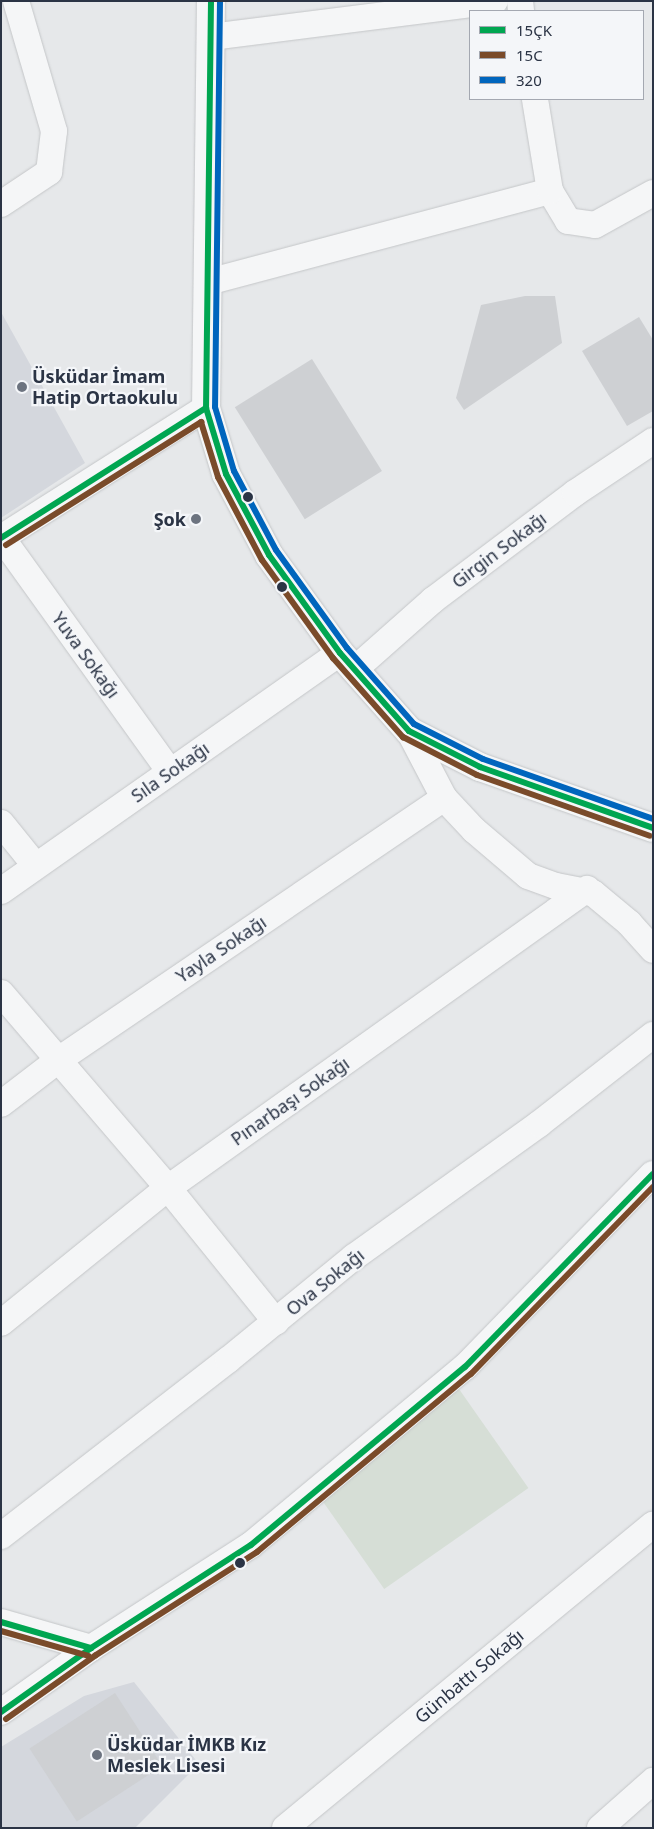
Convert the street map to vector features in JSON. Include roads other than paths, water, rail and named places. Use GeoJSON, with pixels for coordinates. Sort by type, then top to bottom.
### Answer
{"type":"FeatureCollection","features":[{"type":"Feature","properties":{"kind":"street"},"geometry":{"type":"LineString","coordinates":[[1,204],[49,172],[54,131],[16,1]]}},
{"type":"Feature","properties":{"kind":"street"},"geometry":{"type":"LineString","coordinates":[[211,1],[206,408],[226,474],[269,555],[347,662],[409,731],[444,798],[474,830],[528,876],[556,886],[587,889],[629,923],[653,950]]}},
{"type":"Feature","properties":{"kind":"street"},"geometry":{"type":"LineString","coordinates":[[211,37],[495,1]]}},
{"type":"Feature","properties":{"kind":"street"},"geometry":{"type":"LineString","coordinates":[[535,100],[550,191],[568,221],[595,225],[653,193]]}},
{"type":"Feature","properties":{"kind":"street"},"geometry":{"type":"LineString","coordinates":[[208,282],[550,191]]}},
{"type":"Feature","properties":{"kind":"street"},"geometry":{"type":"LineString","coordinates":[[2,538],[206,408]]}},
{"type":"Feature","properties":{"kind":"street","name":"Girgin Sokağı"},"geometry":{"type":"LineString","coordinates":[[347,662],[575,493],[653,441]]}},
{"type":"Feature","properties":{"kind":"street","name":"Yuva Sokağı"},"geometry":{"type":"LineString","coordinates":[[2,538],[170,772]]}},
{"type":"Feature","properties":{"kind":"street","name":"Sıla Sokağı"},"geometry":{"type":"LineString","coordinates":[[1,891],[35,865],[170,772],[347,662]]}},
{"type":"Feature","properties":{"kind":"street"},"geometry":{"type":"LineString","coordinates":[[409,731],[480,767],[653,828]]}},
{"type":"Feature","properties":{"kind":"street","name":"Yayla Sokağı"},"geometry":{"type":"LineString","coordinates":[[1,1104],[57,1061],[444,798]]}},
{"type":"Feature","properties":{"kind":"street"},"geometry":{"type":"LineString","coordinates":[[1,824],[35,865]]}},
{"type":"Feature","properties":{"kind":"street","name":"Pınarbaşı Sokağı"},"geometry":{"type":"LineString","coordinates":[[1,1323],[168,1188],[587,889]]}},
{"type":"Feature","properties":{"kind":"street"},"geometry":{"type":"LineString","coordinates":[[1,993],[57,1061],[168,1188],[276,1322]]}},
{"type":"Feature","properties":{"kind":"street","name":"Ova Sokağı"},"geometry":{"type":"LineString","coordinates":[[1,1536],[276,1322],[354,1257],[539,1124],[653,1035]]}},
{"type":"Feature","properties":{"kind":"street"},"geometry":{"type":"LineString","coordinates":[[1,1712],[91,1648],[251,1545],[464,1367],[653,1174]]}},
{"type":"Feature","properties":{"kind":"street","name":"Günbattı Sokağı"},"geometry":{"type":"LineString","coordinates":[[285,1828],[653,1525]]}},
{"type":"Feature","properties":{"kind":"street"},"geometry":{"type":"LineString","coordinates":[[1,1622],[91,1648]]}},
{"type":"Feature","properties":{"kind":"street"},"geometry":{"type":"LineString","coordinates":[[600,1828],[653,1781]]}},
{"type":"Feature","properties":{"kind":"place","name":"Üsküdar İmam Hatip Ortaokulu"},"geometry":{"type":"Point","coordinates":[22,387]}},
{"type":"Feature","properties":{"kind":"place","name":"Şok"},"geometry":{"type":"Point","coordinates":[196,519]}},
{"type":"Feature","properties":{"kind":"place","name":"Üsküdar İMKB Kız Meslek Lisesi"},"geometry":{"type":"Point","coordinates":[97,1755]}}]}
